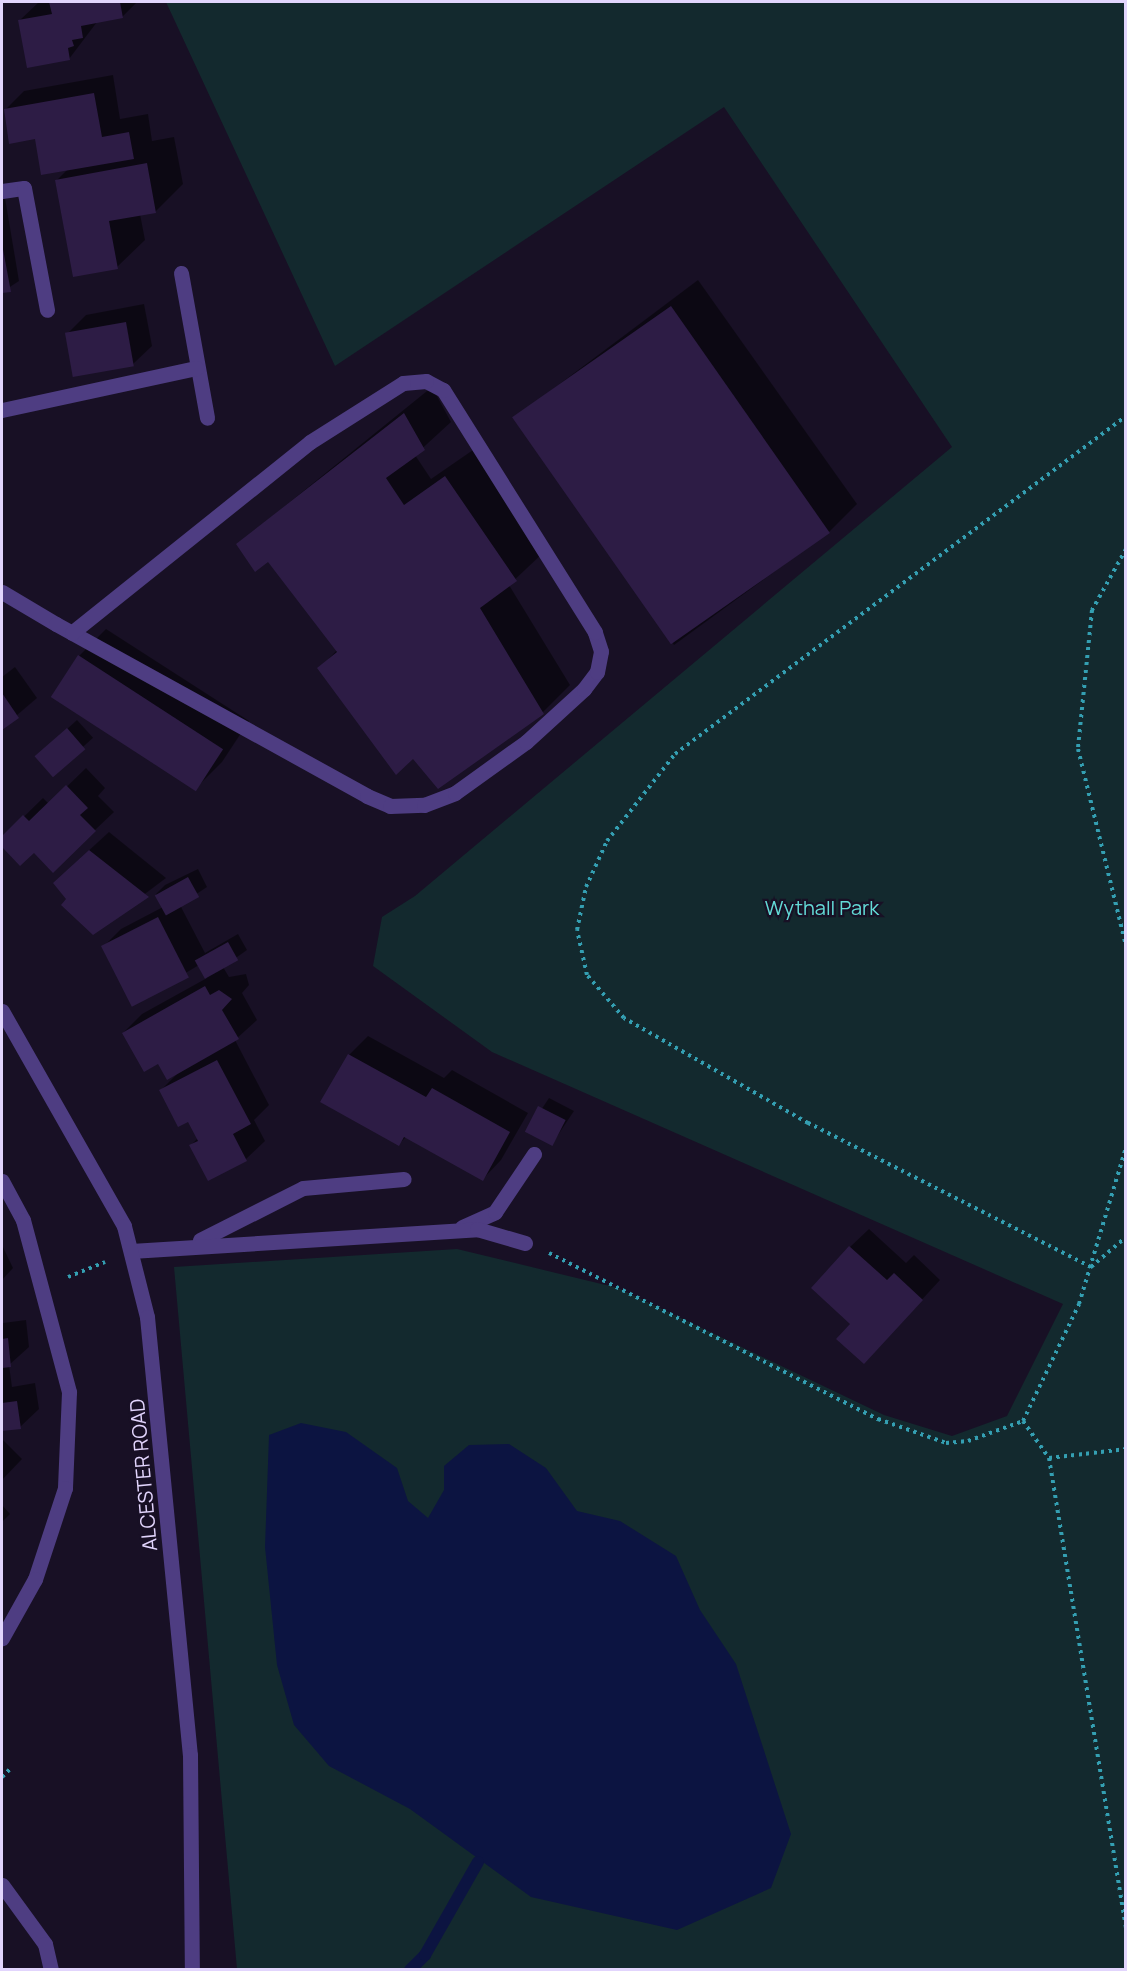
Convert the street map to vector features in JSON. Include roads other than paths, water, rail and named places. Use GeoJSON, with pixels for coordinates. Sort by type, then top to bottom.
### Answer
{"type":"FeatureCollection","features":[{"type":"Feature","properties":{"kind":"street"},"geometry":{"type":"LineString","coordinates":[[2,191],[24,188],[47,310]]}},
{"type":"Feature","properties":{"kind":"street"},"geometry":{"type":"LineString","coordinates":[[181,273],[207,418]]}},
{"type":"Feature","properties":{"kind":"street"},"geometry":{"type":"LineString","coordinates":[[2,410],[197,368]]}},
{"type":"Feature","properties":{"kind":"street"},"geometry":{"type":"LineString","coordinates":[[2,592],[72,633],[390,806],[424,805],[455,794],[526,742],[584,689],[597,672],[601,651],[595,632],[443,390],[426,381],[403,383],[319,435],[72,633]]}},
{"type":"Feature","properties":{"kind":"street","name":"ALCESTER ROAD"},"geometry":{"type":"LineString","coordinates":[[2,1011],[124,1226],[131,1251],[160,1415],[190,1755],[192,1970]]}},
{"type":"Feature","properties":{"kind":"street"},"geometry":{"type":"LineString","coordinates":[[456,1230],[495,1212],[534,1154]]}},
{"type":"Feature","properties":{"kind":"street"},"geometry":{"type":"LineString","coordinates":[[189,1244],[303,1188],[404,1179]]}},
{"type":"Feature","properties":{"kind":"street"},"geometry":{"type":"LineString","coordinates":[[2,1181],[23,1220],[69,1392],[65,1488],[35,1579],[2,1638]]}},
{"type":"Feature","properties":{"kind":"street"},"geometry":{"type":"LineString","coordinates":[[131,1251],[189,1244],[477,1229],[525,1243]]}},
{"type":"Feature","properties":{"kind":"street"},"geometry":{"type":"LineString","coordinates":[[2,1885],[45,1944],[51,1970]]}},
{"type":"Feature","properties":{"kind":"waterway"},"geometry":{"type":"LineString","coordinates":[[410,1970],[425,1955],[478,1862]]}},
{"type":"Feature","properties":{"kind":"park label","name":"Wythall Park"},"geometry":{"type":"Point","coordinates":[822,907]}}]}
